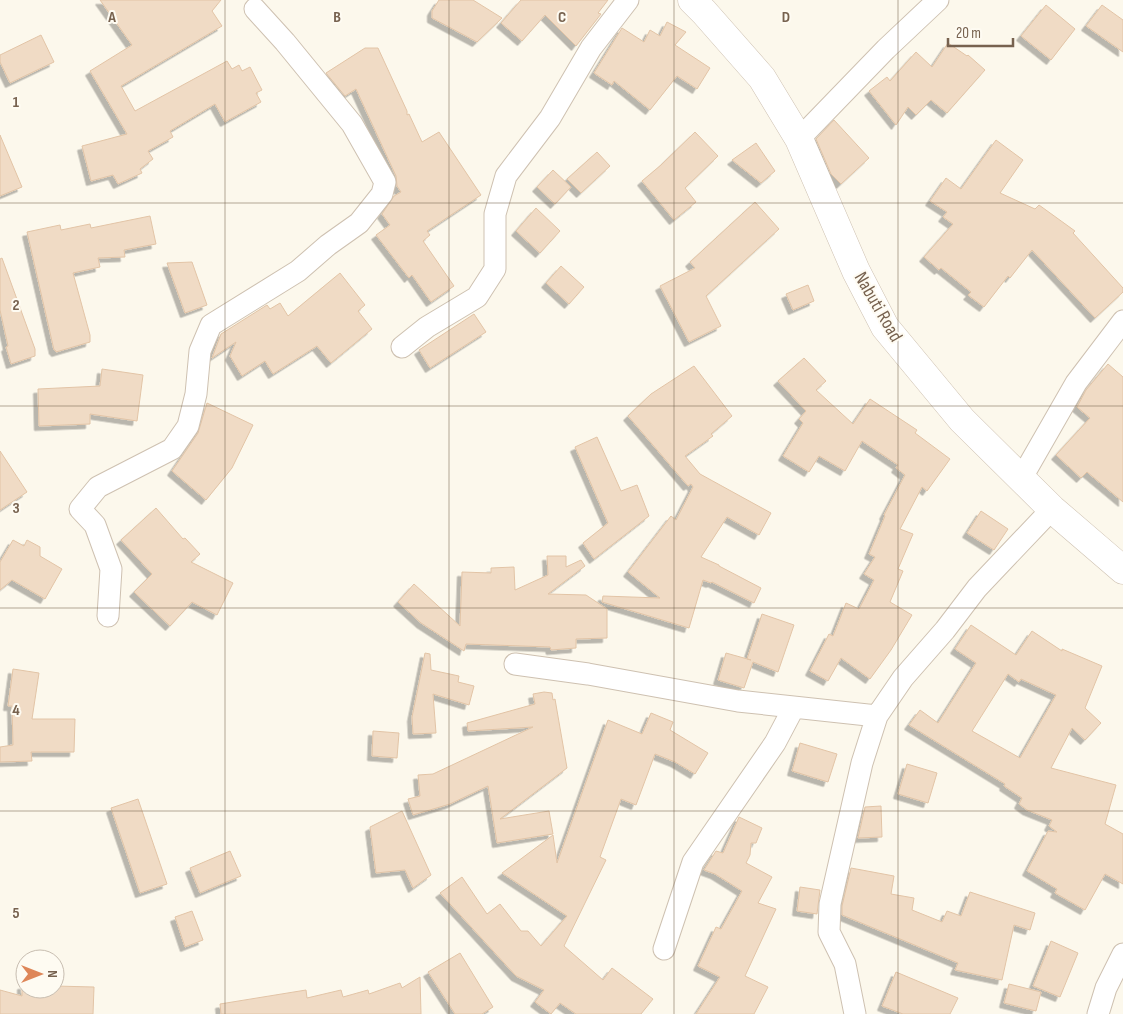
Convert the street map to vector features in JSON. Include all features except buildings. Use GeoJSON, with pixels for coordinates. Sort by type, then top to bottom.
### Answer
{"type":"FeatureCollection","features":[{"type":"Feature","properties":{"kind":"street"},"geometry":{"type":"LineString","coordinates":[[402,347],[427,327],[477,297],[495,269],[495,214],[506,176],[550,118],[591,48],[628,0]]}},
{"type":"Feature","properties":{"kind":"street","name":"Nabuti Road"},"geometry":{"type":"LineString","coordinates":[[692,0],[762,78],[799,139],[856,271],[885,327],[962,420],[1052,509],[1123,570]]}},
{"type":"Feature","properties":{"kind":"street"},"geometry":{"type":"LineString","coordinates":[[799,139],[886,49],[938,0]]}},
{"type":"Feature","properties":{"kind":"street"},"geometry":{"type":"LineString","coordinates":[[108,616],[111,569],[96,525],[80,509],[98,487],[172,449],[188,426],[196,394],[200,351],[211,325],[298,271],[328,245],[359,223],[382,194],[385,182],[352,124],[285,42],[255,9]]}},
{"type":"Feature","properties":{"kind":"street"},"geometry":{"type":"LineString","coordinates":[[1020,479],[1076,383],[1123,321]]}},
{"type":"Feature","properties":{"kind":"street"},"geometry":{"type":"LineString","coordinates":[[855,1014],[845,964],[830,932],[830,904],[862,763],[877,716],[902,678],[945,630],[977,588],[1052,509]]}},
{"type":"Feature","properties":{"kind":"street"},"geometry":{"type":"LineString","coordinates":[[515,664],[588,674],[738,701],[877,716]]}},
{"type":"Feature","properties":{"kind":"street"},"geometry":{"type":"LineString","coordinates":[[664,949],[693,862],[775,743],[794,707]]}},
{"type":"Feature","properties":{"kind":"street"},"geometry":{"type":"LineString","coordinates":[[1098,1014],[1106,988],[1123,954]]}}]}
